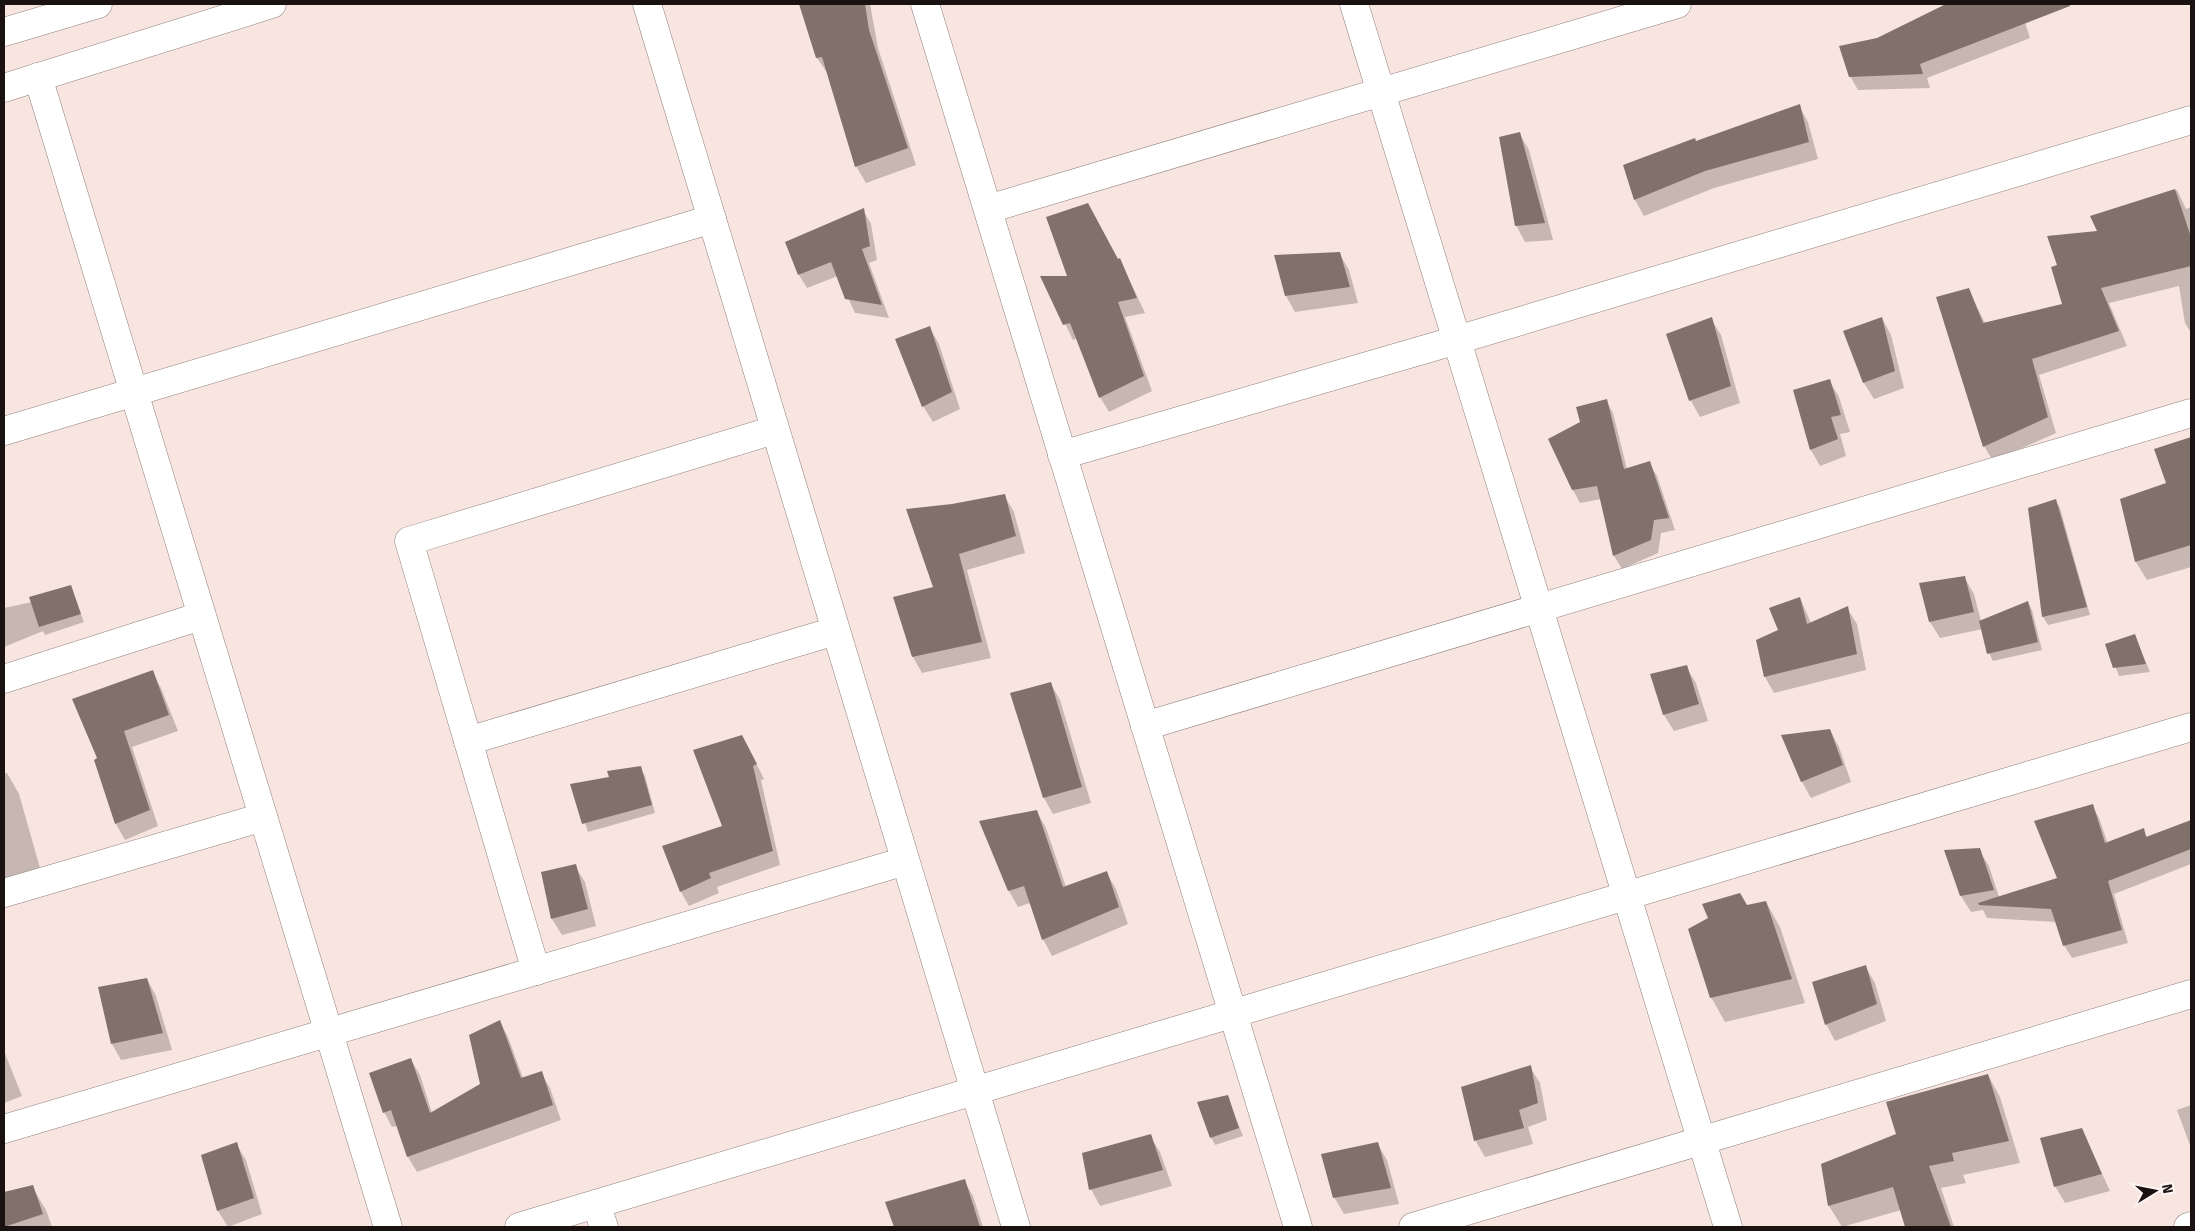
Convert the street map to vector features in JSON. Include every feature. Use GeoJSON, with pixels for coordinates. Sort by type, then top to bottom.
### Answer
{"type":"FeatureCollection","features":[{"type":"Feature","properties":{"kind":"street"},"geometry":{"type":"LineString","coordinates":[[4,32],[98,4]]}},
{"type":"Feature","properties":{"kind":"street"},"geometry":{"type":"LineString","coordinates":[[4,88],[272,4]]}},
{"type":"Feature","properties":{"kind":"street"},"geometry":{"type":"LineString","coordinates":[[647,4],[1016,1227]]}},
{"type":"Feature","properties":{"kind":"street"},"geometry":{"type":"LineString","coordinates":[[925,4],[1298,1227]]}},
{"type":"Feature","properties":{"kind":"street"},"geometry":{"type":"LineString","coordinates":[[1354,4],[1728,1227]]}},
{"type":"Feature","properties":{"kind":"street"},"geometry":{"type":"LineString","coordinates":[[988,209],[1676,4]]}},
{"type":"Feature","properties":{"kind":"street"},"geometry":{"type":"LineString","coordinates":[[38,77],[388,1227]]}},
{"type":"Feature","properties":{"kind":"street"},"geometry":{"type":"LineString","coordinates":[[1062,455],[1457,340],[2191,120]]}},
{"type":"Feature","properties":{"kind":"street"},"geometry":{"type":"LineString","coordinates":[[4,431],[712,219]]}},
{"type":"Feature","properties":{"kind":"street"},"geometry":{"type":"LineString","coordinates":[[1145,726],[2191,413]]}},
{"type":"Feature","properties":{"kind":"street"},"geometry":{"type":"LineString","coordinates":[[536,971],[409,541],[774,430]]}},
{"type":"Feature","properties":{"kind":"street"},"geometry":{"type":"LineString","coordinates":[[4,678],[201,616]]}},
{"type":"Feature","properties":{"kind":"street"},"geometry":{"type":"LineString","coordinates":[[468,741],[835,631]]}},
{"type":"Feature","properties":{"kind":"street"},"geometry":{"type":"LineString","coordinates":[[519,1227],[600,1216],[974,1091],[2191,727]]}},
{"type":"Feature","properties":{"kind":"street"},"geometry":{"type":"LineString","coordinates":[[4,893],[263,817]]}},
{"type":"Feature","properties":{"kind":"street"},"geometry":{"type":"LineString","coordinates":[[4,1129],[906,861]]}},
{"type":"Feature","properties":{"kind":"street"},"geometry":{"type":"LineString","coordinates":[[1413,1227],[2191,994]]}},
{"type":"Feature","properties":{"kind":"building"},"geometry":{"type":"Polygon","coordinates":[[[799,4],[865,4],[869,30],[908,148],[855,167],[822,57],[816,58],[799,4]]]}},
{"type":"Feature","properties":{"kind":"building"},"geometry":{"type":"Polygon","coordinates":[[[1946,4],[2070,4],[2070,6],[1920,64],[1923,74],[1849,77],[1839,46],[1877,38],[1946,4]]]}},
{"type":"Feature","properties":{"kind":"building"},"geometry":{"type":"Polygon","coordinates":[[[1800,104],[1809,142],[1705,171],[1634,200],[1623,165],[1695,138],[1696,141],[1800,104]]]}},
{"type":"Feature","properties":{"kind":"building"},"geometry":{"type":"Polygon","coordinates":[[[1520,132],[1545,223],[1515,226],[1499,137],[1520,132]]]}},
{"type":"Feature","properties":{"kind":"building"},"geometry":{"type":"Polygon","coordinates":[[[2175,189],[2191,237],[2191,266],[2101,288],[2119,331],[2032,359],[2048,417],[1983,447],[1936,297],[1969,288],[1983,323],[2062,304],[2051,267],[2057,265],[2047,236],[2097,231],[2090,216],[2175,189]]]}},
{"type":"Feature","properties":{"kind":"building"},"geometry":{"type":"Polygon","coordinates":[[[1088,203],[1118,259],[1120,258],[1137,298],[1118,302],[1144,376],[1099,398],[1070,323],[1063,325],[1040,276],[1067,276],[1046,217],[1088,203]]]}},
{"type":"Feature","properties":{"kind":"building"},"geometry":{"type":"Polygon","coordinates":[[[864,208],[870,246],[862,249],[882,305],[845,299],[831,262],[798,275],[785,242],[864,208]]]}},
{"type":"Feature","properties":{"kind":"building"},"geometry":{"type":"Polygon","coordinates":[[[1340,252],[1350,287],[1285,296],[1274,255],[1340,252]]]}},
{"type":"Feature","properties":{"kind":"building"},"geometry":{"type":"Polygon","coordinates":[[[1712,317],[1731,386],[1689,401],[1666,334],[1712,317]]]}},
{"type":"Feature","properties":{"kind":"building"},"geometry":{"type":"Polygon","coordinates":[[[1882,317],[1895,371],[1863,383],[1843,331],[1882,317]]]}},
{"type":"Feature","properties":{"kind":"building"},"geometry":{"type":"Polygon","coordinates":[[[930,326],[952,392],[922,407],[895,339],[930,326]]]}},
{"type":"Feature","properties":{"kind":"building"},"geometry":{"type":"Polygon","coordinates":[[[1830,379],[1841,415],[1831,417],[1838,439],[1810,450],[1793,390],[1830,379]]]}},
{"type":"Feature","properties":{"kind":"building"},"geometry":{"type":"Polygon","coordinates":[[[1607,399],[1624,469],[1650,461],[1669,518],[1654,520],[1651,540],[1613,556],[1597,486],[1572,490],[1548,439],[1580,422],[1576,407],[1607,399]]]}},
{"type":"Feature","properties":{"kind":"building"},"geometry":{"type":"Polygon","coordinates":[[[2191,437],[2191,545],[2135,562],[2120,499],[2166,483],[2154,449],[2191,437]]]}},
{"type":"Feature","properties":{"kind":"building"},"geometry":{"type":"Polygon","coordinates":[[[1005,494],[1016,536],[959,554],[982,642],[912,657],[893,597],[933,587],[906,509],[952,504],[1005,494]]]}},
{"type":"Feature","properties":{"kind":"building"},"geometry":{"type":"Polygon","coordinates":[[[2056,499],[2087,607],[2042,617],[2028,508],[2056,499]]]}},
{"type":"Feature","properties":{"kind":"building"},"geometry":{"type":"Polygon","coordinates":[[[1965,576],[1974,612],[1929,622],[1919,583],[1965,576]]]}},
{"type":"Feature","properties":{"kind":"building"},"geometry":{"type":"Polygon","coordinates":[[[71,585],[81,614],[39,627],[29,597],[71,585]]]}},
{"type":"Feature","properties":{"kind":"building"},"geometry":{"type":"Polygon","coordinates":[[[1800,597],[1807,624],[1848,606],[1857,654],[1764,677],[1756,640],[1778,630],[1769,608],[1800,597]]]}},
{"type":"Feature","properties":{"kind":"building"},"geometry":{"type":"Polygon","coordinates":[[[2028,601],[2038,642],[1987,654],[1979,621],[2028,601]]]}},
{"type":"Feature","properties":{"kind":"building"},"geometry":{"type":"Polygon","coordinates":[[[2135,634],[2146,664],[2113,668],[2105,644],[2135,634]]]}},
{"type":"Feature","properties":{"kind":"building"},"geometry":{"type":"Polygon","coordinates":[[[1687,665],[1699,704],[1663,715],[1650,674],[1687,665]]]}},
{"type":"Feature","properties":{"kind":"building"},"geometry":{"type":"Polygon","coordinates":[[[153,670],[169,715],[124,731],[150,810],[115,824],[94,760],[97,758],[72,699],[153,670]]]}},
{"type":"Feature","properties":{"kind":"building"},"geometry":{"type":"Polygon","coordinates":[[[1051,682],[1082,787],[1043,798],[1010,693],[1051,682]]]}},
{"type":"Feature","properties":{"kind":"building"},"geometry":{"type":"Polygon","coordinates":[[[1830,729],[1843,765],[1801,782],[1781,735],[1830,729]]]}},
{"type":"Feature","properties":{"kind":"building"},"geometry":{"type":"Polygon","coordinates":[[[742,735],[757,764],[753,766],[773,851],[709,873],[711,878],[680,892],[662,846],[722,826],[693,750],[742,735]]]}},
{"type":"Feature","properties":{"kind":"building"},"geometry":{"type":"Polygon","coordinates":[[[641,766],[652,805],[582,824],[570,784],[609,777],[607,771],[641,766]]]}},
{"type":"Feature","properties":{"kind":"building"},"geometry":{"type":"Polygon","coordinates":[[[2093,804],[2105,843],[2144,828],[2146,837],[2191,820],[2191,849],[2108,881],[2122,930],[2063,946],[2051,909],[1979,905],[1978,903],[2057,878],[2034,821],[2093,804]]]}},
{"type":"Feature","properties":{"kind":"building"},"geometry":{"type":"Polygon","coordinates":[[[1037,810],[1063,887],[1107,871],[1119,907],[1042,940],[1024,886],[1008,891],[979,821],[1037,810]]]}},
{"type":"Feature","properties":{"kind":"building"},"geometry":{"type":"Polygon","coordinates":[[[1980,848],[1994,890],[1960,896],[1944,850],[1980,848]]]}},
{"type":"Feature","properties":{"kind":"building"},"geometry":{"type":"Polygon","coordinates":[[[576,864],[588,909],[551,919],[541,872],[576,864]]]}},
{"type":"Feature","properties":{"kind":"building"},"geometry":{"type":"Polygon","coordinates":[[[1740,893],[1747,905],[1766,901],[1792,979],[1710,998],[1688,929],[1708,918],[1702,904],[1740,893]]]}},
{"type":"Feature","properties":{"kind":"building"},"geometry":{"type":"Polygon","coordinates":[[[1866,965],[1877,1004],[1825,1025],[1812,982],[1866,965]]]}},
{"type":"Feature","properties":{"kind":"building"},"geometry":{"type":"Polygon","coordinates":[[[147,978],[163,1033],[111,1044],[98,987],[147,978]]]}},
{"type":"Feature","properties":{"kind":"building"},"geometry":{"type":"Polygon","coordinates":[[[500,1020],[521,1078],[542,1071],[553,1105],[407,1157],[391,1110],[383,1113],[369,1073],[411,1058],[430,1113],[480,1084],[469,1035],[500,1020]]]}},
{"type":"Feature","properties":{"kind":"building"},"geometry":{"type":"Polygon","coordinates":[[[1531,1065],[1538,1103],[1519,1110],[1524,1128],[1474,1141],[1461,1087],[1531,1065]]]}},
{"type":"Feature","properties":{"kind":"building"},"geometry":{"type":"Polygon","coordinates":[[[1988,1074],[2009,1141],[1952,1153],[1954,1161],[1929,1166],[1951,1227],[1905,1227],[1893,1187],[1828,1206],[1821,1164],[1896,1134],[1886,1102],[1988,1074]]]}},
{"type":"Feature","properties":{"kind":"building"},"geometry":{"type":"Polygon","coordinates":[[[1228,1095],[1239,1128],[1210,1138],[1197,1102],[1228,1095]]]}},
{"type":"Feature","properties":{"kind":"building"},"geometry":{"type":"Polygon","coordinates":[[[2082,1128],[2102,1174],[2054,1187],[2040,1138],[2082,1128]]]}},
{"type":"Feature","properties":{"kind":"building"},"geometry":{"type":"Polygon","coordinates":[[[1151,1134],[1163,1170],[1089,1190],[1082,1153],[1151,1134]]]}},
{"type":"Feature","properties":{"kind":"building"},"geometry":{"type":"Polygon","coordinates":[[[237,1142],[254,1198],[217,1211],[201,1155],[237,1142]]]}},
{"type":"Feature","properties":{"kind":"building"},"geometry":{"type":"Polygon","coordinates":[[[1378,1142],[1391,1188],[1333,1198],[1321,1154],[1378,1142]]]}},
{"type":"Feature","properties":{"kind":"building"},"geometry":{"type":"Polygon","coordinates":[[[965,1179],[980,1227],[894,1227],[885,1202],[965,1179]]]}},
{"type":"Feature","properties":{"kind":"building"},"geometry":{"type":"Polygon","coordinates":[[[33,1185],[43,1214],[4,1227],[4,1192],[33,1185]]]}}]}
